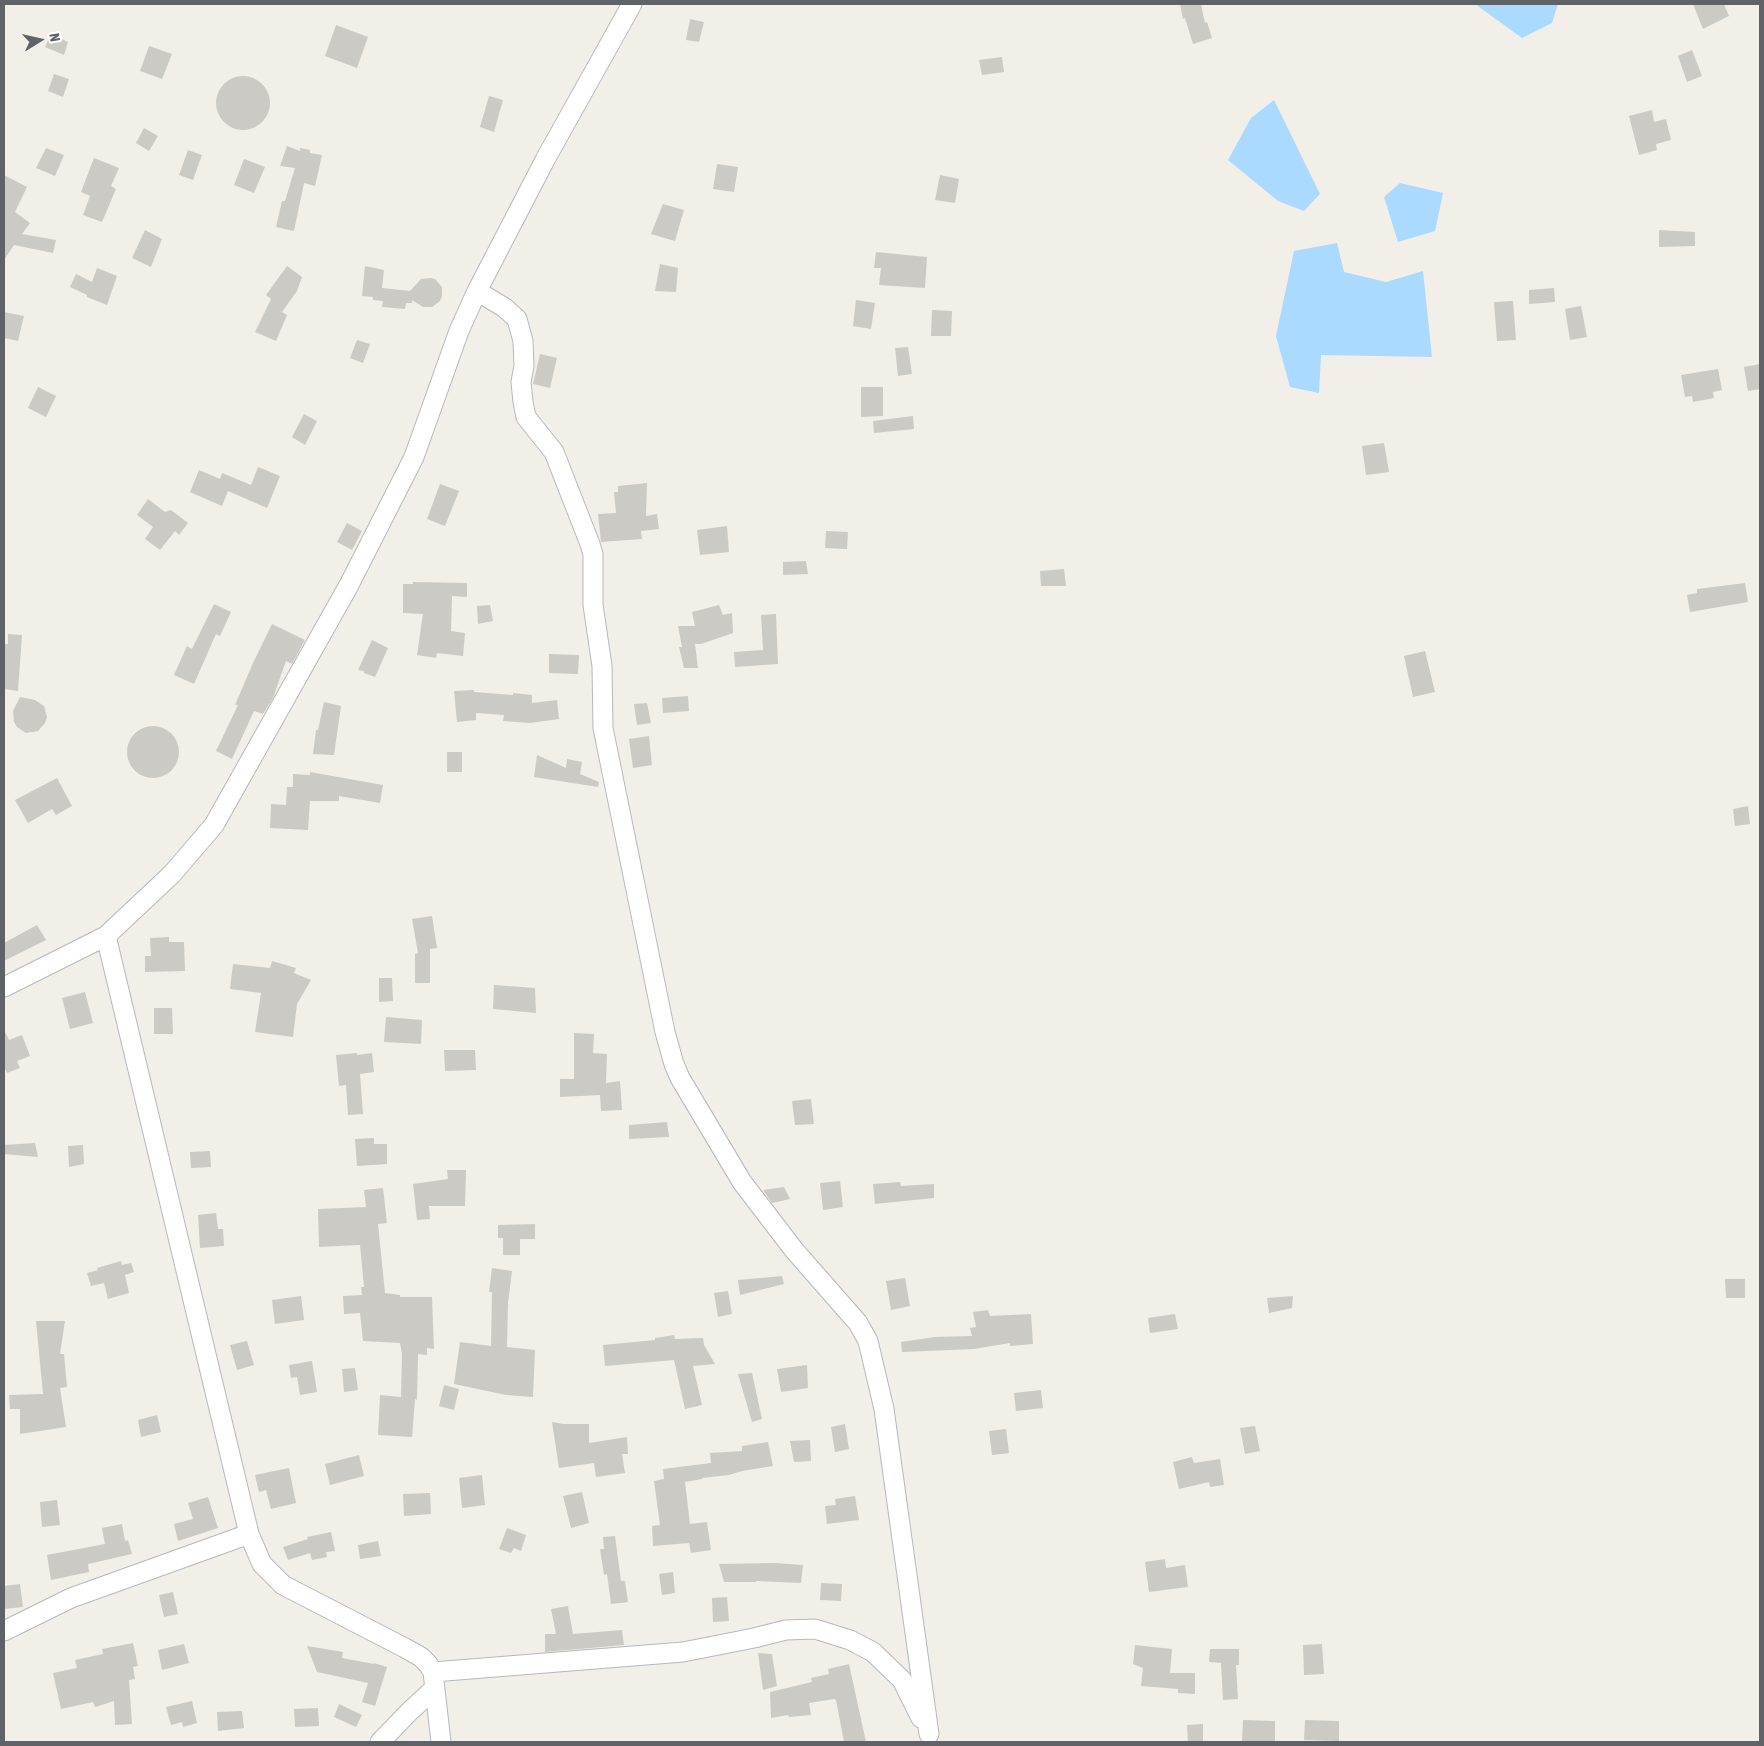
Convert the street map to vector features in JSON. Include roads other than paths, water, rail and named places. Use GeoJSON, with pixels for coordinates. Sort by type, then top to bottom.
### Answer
{"type":"FeatureCollection","features":[{"type":"Feature","properties":{"kind":"street"},"geometry":{"type":"LineString","coordinates":[[4,987],[106,936],[172,874],[214,825],[348,584],[414,457],[459,331],[477,291],[546,158],[632,4]]}},
{"type":"Feature","properties":{"kind":"street"},"geometry":{"type":"LineString","coordinates":[[477,291],[505,308],[517,319],[523,341],[524,366],[521,382],[522,402],[526,417],[554,452],[593,554],[593,604],[602,666],[603,728],[665,1032],[674,1064],[680,1078],[742,1182],[794,1250],[858,1324],[868,1341],[884,1409],[932,1738]]}},
{"type":"Feature","properties":{"kind":"street"},"geometry":{"type":"LineString","coordinates":[[106,936],[249,1534],[262,1564],[283,1585],[421,1657],[434,1680],[441,1742]]}},
{"type":"Feature","properties":{"kind":"street"},"geometry":{"type":"LineString","coordinates":[[4,1631],[71,1598],[249,1534]]}},
{"type":"Feature","properties":{"kind":"street"},"geometry":{"type":"LineString","coordinates":[[380,1742],[410,1711],[434,1680],[683,1652],[786,1630],[815,1629],[850,1640],[873,1652],[902,1680],[932,1738]]}},
{"type":"Feature","properties":{"kind":"water"},"geometry":{"type":"Polygon","coordinates":[[[1475,4],[1558,4],[1552,23],[1522,38],[1475,4]]]}},
{"type":"Feature","properties":{"kind":"water"},"geometry":{"type":"Polygon","coordinates":[[[1274,100],[1320,194],[1304,211],[1278,201],[1228,160],[1251,118],[1274,100]]]}},
{"type":"Feature","properties":{"kind":"water"},"geometry":{"type":"Polygon","coordinates":[[[1400,183],[1443,193],[1435,231],[1398,242],[1384,197],[1400,183]]]}},
{"type":"Feature","properties":{"kind":"water"},"geometry":{"type":"Polygon","coordinates":[[[1337,243],[1344,272],[1386,282],[1423,271],[1432,357],[1321,355],[1319,393],[1290,387],[1276,336],[1294,251],[1337,243]]]}}]}
